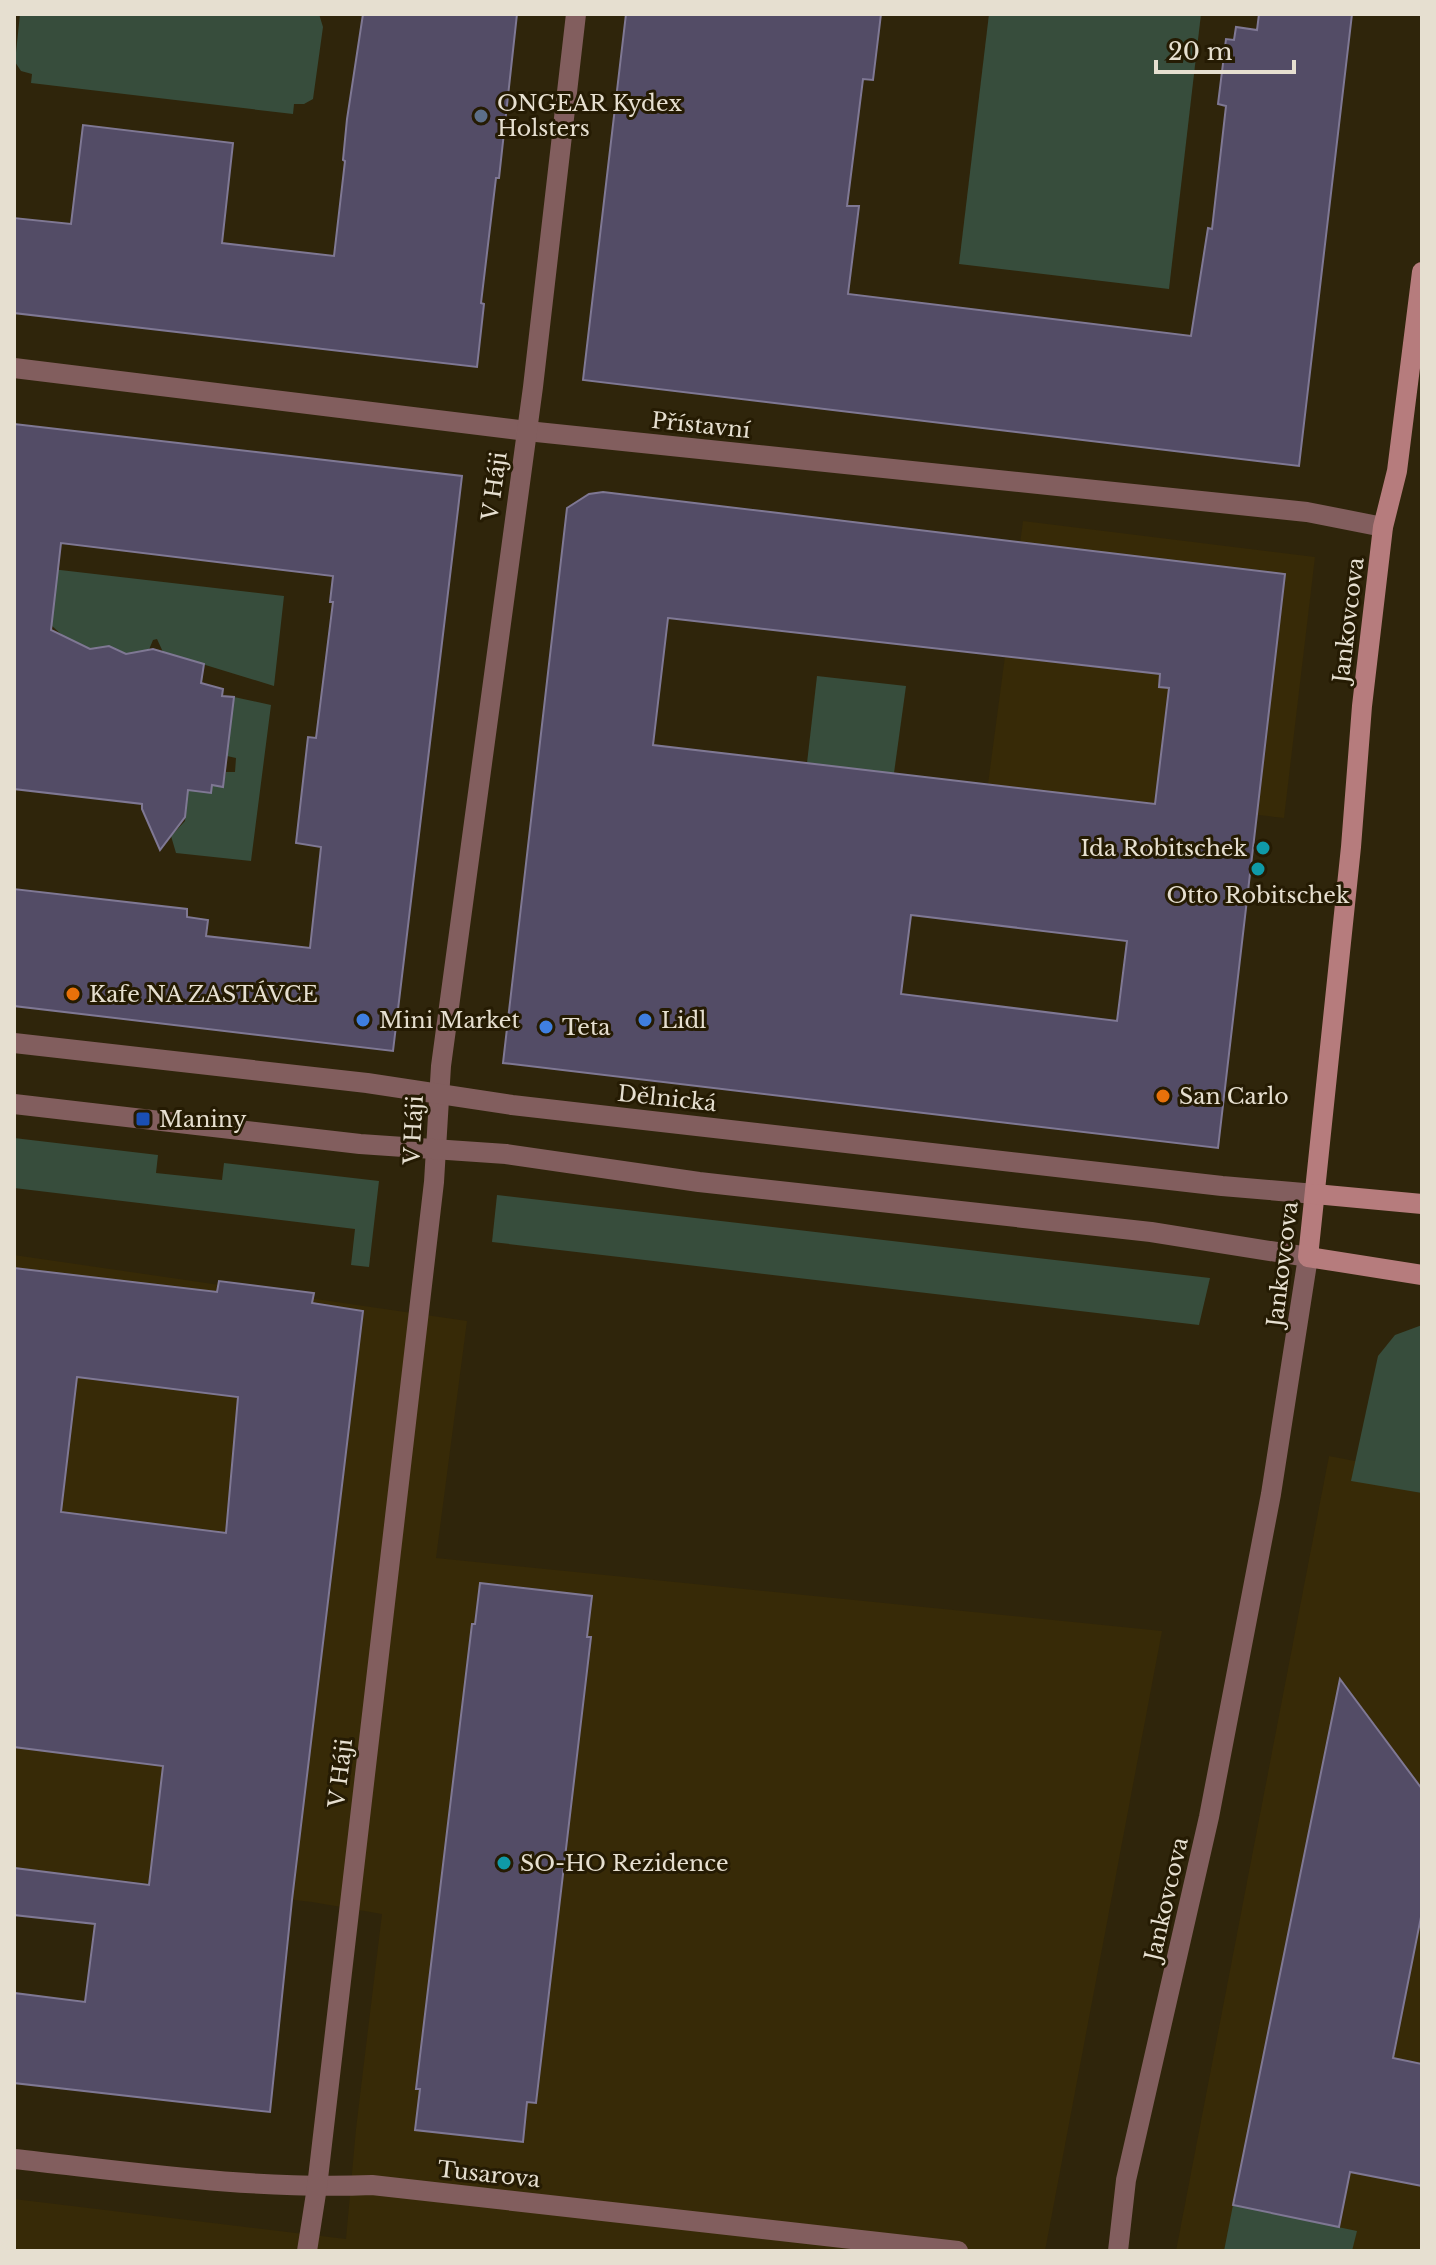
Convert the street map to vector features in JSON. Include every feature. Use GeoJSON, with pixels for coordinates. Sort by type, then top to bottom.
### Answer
{"type":"FeatureCollection","features":[{"type":"Feature","properties":{"kind":"main road","name":"Jankovcova"},"geometry":{"type":"LineString","coordinates":[[1308,1257],[1351,847],[1355,767],[1383,527],[1397,471],[1422,272]]}},
{"type":"Feature","properties":{"kind":"main road"},"geometry":{"type":"LineString","coordinates":[[1315,1194],[1422,1204]]}},
{"type":"Feature","properties":{"kind":"main road"},"geometry":{"type":"LineString","coordinates":[[1308,1257],[1422,1275]]}},
{"type":"Feature","properties":{"kind":"street","name":"V Háji"},"geometry":{"type":"LineString","coordinates":[[307,2251],[434,1182],[439,1093],[527,431],[576,14]]}},
{"type":"Feature","properties":{"kind":"street","name":"Přístavní"},"geometry":{"type":"LineString","coordinates":[[14,368],[527,431],[1307,512],[1383,527]]}},
{"type":"Feature","properties":{"kind":"street","name":"Dělnická"},"geometry":{"type":"LineString","coordinates":[[14,1043],[439,1093],[512,1105],[1315,1194]]}},
{"type":"Feature","properties":{"kind":"street"},"geometry":{"type":"LineString","coordinates":[[14,1104],[360,1144],[506,1154],[699,1182],[1151,1232],[1308,1257]]}},
{"type":"Feature","properties":{"kind":"street","name":"Jankovcova"},"geometry":{"type":"LineString","coordinates":[[1118,2251],[1126,2180],[1209,1817],[1271,1494],[1308,1257]]}},
{"type":"Feature","properties":{"kind":"street","name":"Tusarova"},"geometry":{"type":"LineString","coordinates":[[14,2159],[252,2185],[372,2185],[958,2251]]}},
{"type":"Feature","properties":{"kind":"shaded area"},"geometry":{"type":"Polygon","coordinates":[[[1023,521],[1315,557],[1284,818],[988,784],[1023,521]]]}},
{"type":"Feature","properties":{"kind":"shaded area"},"geometry":{"type":"Polygon","coordinates":[[[14,1255],[467,1321],[436,1558],[1162,1631],[1045,2251],[14,2251],[14,2199],[346,2239],[382,1914],[312,1902],[14,1868],[14,1255]]]}},
{"type":"Feature","properties":{"kind":"shaded area"},"geometry":{"type":"Polygon","coordinates":[[[1329,1456],[1422,1474],[1422,2251],[1176,2251],[1329,1456]]]}},
{"type":"Feature","properties":{"kind":"green space"},"geometry":{"type":"Polygon","coordinates":[[[20,14],[319,14],[323,27],[313,99],[304,104],[294,104],[293,114],[31,83],[32,74],[21,71],[15,62],[20,14]]]}},
{"type":"Feature","properties":{"kind":"green space"},"geometry":{"type":"Polygon","coordinates":[[[989,14],[1201,14],[1169,289],[959,264],[989,14]]]}},
{"type":"Feature","properties":{"kind":"green space"},"geometry":{"type":"Polygon","coordinates":[[[43,568],[284,596],[274,686],[163,652],[157,639],[153,640],[148,652],[130,659],[111,647],[96,654],[70,642],[52,626],[53,610],[43,568]]]}},
{"type":"Feature","properties":{"kind":"green space"},"geometry":{"type":"Polygon","coordinates":[[[817,676],[906,686],[894,773],[807,763],[817,676]]]}},
{"type":"Feature","properties":{"kind":"green space"},"geometry":{"type":"Polygon","coordinates":[[[234,697],[271,705],[251,861],[176,853],[171,836],[185,821],[188,790],[211,793],[212,785],[223,787],[226,772],[235,772],[236,758],[227,756],[234,697]]]}},
{"type":"Feature","properties":{"kind":"green space"},"geometry":{"type":"Polygon","coordinates":[[[14,1138],[158,1155],[156,1173],[222,1180],[224,1163],[379,1181],[369,1267],[351,1265],[355,1229],[14,1188],[14,1138]]]}},
{"type":"Feature","properties":{"kind":"green space"},"geometry":{"type":"Polygon","coordinates":[[[497,1195],[1210,1278],[1199,1325],[492,1242],[497,1195]]]}},
{"type":"Feature","properties":{"kind":"green space"},"geometry":{"type":"Polygon","coordinates":[[[1422,1325],[1422,1493],[1351,1481],[1378,1356],[1395,1335],[1422,1325]]]}},
{"type":"Feature","properties":{"kind":"green space"},"geometry":{"type":"Polygon","coordinates":[[[1233,2205],[1357,2231],[1352,2251],[1224,2251],[1233,2205]]]}},
{"type":"Feature","properties":{"kind":"building"},"geometry":{"type":"Polygon","coordinates":[[[363,14],[517,14],[499,178],[496,178],[481,303],[484,304],[477,367],[14,313],[14,218],[71,224],[83,125],[233,143],[222,243],[334,256],[347,119],[363,14]]]}},
{"type":"Feature","properties":{"kind":"building"},"geometry":{"type":"Polygon","coordinates":[[[626,14],[881,14],[873,80],[863,79],[847,206],[859,206],[848,294],[1191,336],[1208,228],[1212,229],[1226,106],[1218,104],[1226,39],[1234,40],[1236,27],[1257,30],[1259,14],[1352,14],[1299,466],[583,380],[626,14]]]}},
{"type":"Feature","properties":{"kind":"building"},"geometry":{"type":"Polygon","coordinates":[[[14,424],[462,476],[393,1051],[14,1006],[14,889],[187,909],[187,917],[208,920],[206,936],[310,948],[321,847],[296,843],[308,737],[316,738],[333,602],[330,602],[333,576],[61,543],[51,630],[90,649],[109,646],[126,654],[153,649],[204,664],[201,683],[223,689],[222,696],[234,697],[223,787],[212,785],[211,793],[188,790],[185,817],[160,850],[142,804],[14,789],[14,424]]]}},
{"type":"Feature","properties":{"kind":"building"},"geometry":{"type":"Polygon","coordinates":[[[603,492],[1285,574],[1218,1148],[503,1063],[567,508],[589,494],[603,492]],[[668,618],[653,745],[1155,804],[1169,688],[1159,687],[1160,674],[668,618]],[[911,915],[901,994],[1117,1021],[1127,941],[911,915]]]}},
{"type":"Feature","properties":{"kind":"building"},"geometry":{"type":"Polygon","coordinates":[[[14,1268],[217,1292],[219,1281],[314,1293],[312,1303],[363,1311],[292,1900],[270,2112],[14,2083],[14,1993],[85,2002],[95,1924],[14,1915],[14,1868],[149,1885],[163,1766],[14,1747],[14,1268]],[[77,1377],[61,1512],[226,1533],[238,1397],[77,1377]]]}},
{"type":"Feature","properties":{"kind":"building","name":"SO-HO Rezidence"},"geometry":{"type":"Polygon","coordinates":[[[480,1583],[592,1596],[587,1637],[591,1637],[536,2103],[527,2102],[523,2142],[415,2130],[420,2089],[416,2089],[472,1624],[475,1624],[480,1583]]]}},
{"type":"Feature","properties":{"kind":"building"},"geometry":{"type":"Polygon","coordinates":[[[1340,1679],[1422,1789],[1422,1912],[1393,2058],[1422,2064],[1422,2186],[1350,2172],[1339,2227],[1233,2205],[1340,1679]]]}},
{"type":"Feature","properties":{"kind":"place","name":"ONGEAR Kydex Holsters"},"geometry":{"type":"Point","coordinates":[481,116]}},
{"type":"Feature","properties":{"kind":"place","name":"Ida Robitschek"},"geometry":{"type":"Point","coordinates":[1263,848]}},
{"type":"Feature","properties":{"kind":"place","name":"Otto Robitschek"},"geometry":{"type":"Point","coordinates":[1258,869]}},
{"type":"Feature","properties":{"kind":"place","name":"Kafe NA ZASTÁVCE"},"geometry":{"type":"Point","coordinates":[73,994]}},
{"type":"Feature","properties":{"kind":"place","name":"Mini Market"},"geometry":{"type":"Point","coordinates":[363,1020]}},
{"type":"Feature","properties":{"kind":"place","name":"Lidl"},"geometry":{"type":"Point","coordinates":[645,1020]}},
{"type":"Feature","properties":{"kind":"place","name":"Teta"},"geometry":{"type":"Point","coordinates":[546,1027]}},
{"type":"Feature","properties":{"kind":"place","name":"San Carlo"},"geometry":{"type":"Point","coordinates":[1163,1096]}},
{"type":"Feature","properties":{"kind":"place","name":"Maniny"},"geometry":{"type":"Point","coordinates":[143,1119]}},
{"type":"Feature","properties":{"kind":"place","name":"SO-HO Rezidence"},"geometry":{"type":"Point","coordinates":[504,1863]}}]}
